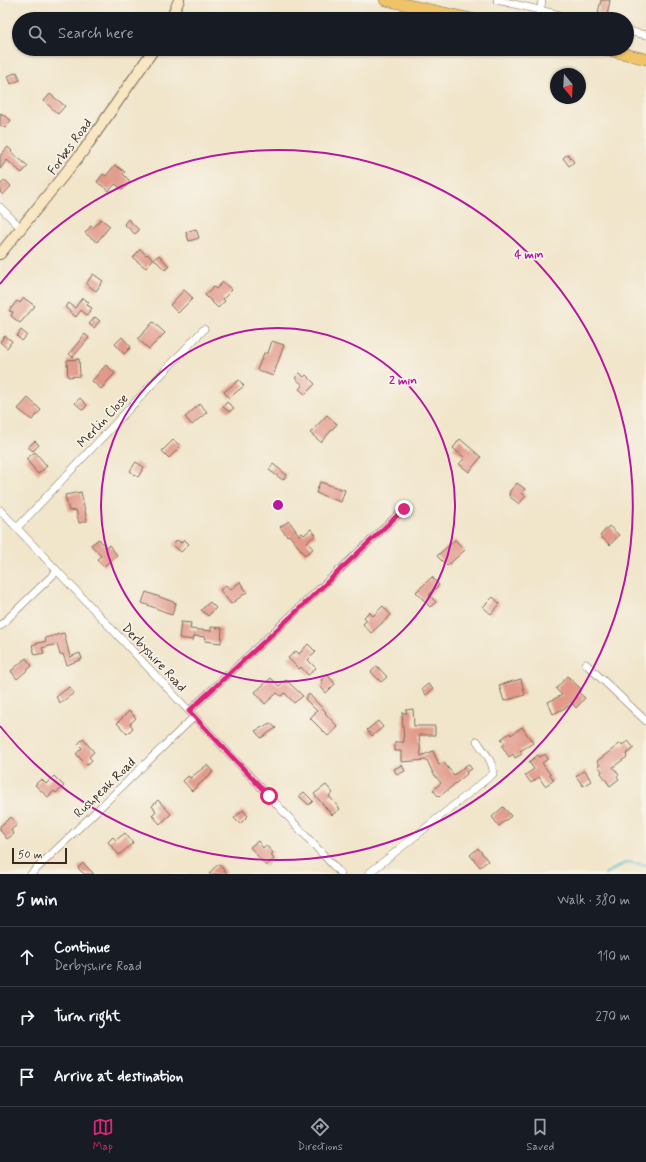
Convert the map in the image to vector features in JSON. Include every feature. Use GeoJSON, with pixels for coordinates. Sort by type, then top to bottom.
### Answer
{"type":"FeatureCollection","features":[{"type":"Feature","properties":{"kind":"main road"},"geometry":{"type":"LineString","coordinates":[[174,12],[179,0]]}},
{"type":"Feature","properties":{"kind":"main road"},"geometry":{"type":"LineString","coordinates":[[385,0],[440,12]]}},
{"type":"Feature","properties":{"kind":"main road","name":"Forbes Road"},"geometry":{"type":"LineString","coordinates":[[0,254],[84,150],[149,56]]}},
{"type":"Feature","properties":{"kind":"main road"},"geometry":{"type":"LineString","coordinates":[[633,56],[646,59]]}},
{"type":"Feature","properties":{"kind":"street"},"geometry":{"type":"LineString","coordinates":[[497,0],[545,12]]}},
{"type":"Feature","properties":{"kind":"street"},"geometry":{"type":"LineString","coordinates":[[540,11],[542,0]]}},
{"type":"Feature","properties":{"kind":"street"},"geometry":{"type":"LineString","coordinates":[[634,32],[646,35]]}},
{"type":"Feature","properties":{"kind":"street"},"geometry":{"type":"LineString","coordinates":[[0,207],[21,228]]}},
{"type":"Feature","properties":{"kind":"street","name":"Merlin Close"},"geometry":{"type":"LineString","coordinates":[[17,528],[204,328]]}},
{"type":"Feature","properties":{"kind":"street"},"geometry":{"type":"LineString","coordinates":[[189,711],[404,509]]}},
{"type":"Feature","properties":{"kind":"street","name":"Derbyshire Road"},"geometry":{"type":"LineString","coordinates":[[0,510],[341,874]]}},
{"type":"Feature","properties":{"kind":"street"},"geometry":{"type":"LineString","coordinates":[[0,626],[57,571]]}},
{"type":"Feature","properties":{"kind":"street"},"geometry":{"type":"LineString","coordinates":[[586,664],[646,721]]}},
{"type":"Feature","properties":{"kind":"street","name":"Rushpeak Road"},"geometry":{"type":"LineString","coordinates":[[30,874],[194,717]]}},
{"type":"Feature","properties":{"kind":"street"},"geometry":{"type":"LineString","coordinates":[[368,874],[493,774],[494,770],[477,741]]}},
{"type":"Feature","properties":{"kind":"building"},"geometry":{"type":"Polygon","coordinates":[[[601,0],[610,0],[608,12],[598,12],[601,0]]]}},
{"type":"Feature","properties":{"kind":"building"},"geometry":{"type":"Polygon","coordinates":[[[17,72],[20,80],[11,84],[8,76],[17,72]]]}},
{"type":"Feature","properties":{"kind":"building"},"geometry":{"type":"Polygon","coordinates":[[[50,94],[65,106],[58,114],[44,101],[50,94]]]}},
{"type":"Feature","properties":{"kind":"building"},"geometry":{"type":"Polygon","coordinates":[[[0,113],[11,120],[5,128],[0,125],[0,113]]]}},
{"type":"Feature","properties":{"kind":"building"},"geometry":{"type":"Polygon","coordinates":[[[8,147],[12,151],[11,152],[28,166],[22,173],[7,160],[0,169],[0,156],[8,147]]]}},
{"type":"Feature","properties":{"kind":"building"},"geometry":{"type":"Polygon","coordinates":[[[568,154],[574,162],[569,166],[563,158],[568,154]]]}},
{"type":"Feature","properties":{"kind":"building"},"geometry":{"type":"Polygon","coordinates":[[[115,165],[125,172],[123,174],[130,181],[123,190],[115,184],[109,191],[97,182],[103,174],[106,176],[115,165]]]}},
{"type":"Feature","properties":{"kind":"building"},"geometry":{"type":"Polygon","coordinates":[[[5,180],[11,186],[3,195],[0,192],[0,185],[5,180]]]}},
{"type":"Feature","properties":{"kind":"building"},"geometry":{"type":"Polygon","coordinates":[[[101,219],[110,226],[97,242],[85,233],[91,226],[93,228],[101,219]]]}},
{"type":"Feature","properties":{"kind":"building"},"geometry":{"type":"Polygon","coordinates":[[[128,219],[139,230],[135,234],[124,224],[128,219]]]}},
{"type":"Feature","properties":{"kind":"building"},"geometry":{"type":"Polygon","coordinates":[[[196,229],[199,238],[189,241],[186,232],[196,229]]]}},
{"type":"Feature","properties":{"kind":"building"},"geometry":{"type":"Polygon","coordinates":[[[140,249],[153,259],[146,268],[133,258],[140,249]]]}},
{"type":"Feature","properties":{"kind":"building"},"geometry":{"type":"Polygon","coordinates":[[[159,255],[169,266],[165,270],[154,259],[159,255]]]}},
{"type":"Feature","properties":{"kind":"building"},"geometry":{"type":"Polygon","coordinates":[[[93,274],[103,281],[96,291],[86,284],[93,274]]]}},
{"type":"Feature","properties":{"kind":"building"},"geometry":{"type":"Polygon","coordinates":[[[223,282],[232,290],[223,299],[225,301],[218,308],[205,295],[214,287],[216,289],[223,282]]]}},
{"type":"Feature","properties":{"kind":"building"},"geometry":{"type":"Polygon","coordinates":[[[184,290],[193,298],[178,313],[170,305],[184,290]]]}},
{"type":"Feature","properties":{"kind":"building"},"geometry":{"type":"Polygon","coordinates":[[[24,298],[35,306],[20,323],[11,316],[13,312],[9,311],[17,301],[20,303],[24,298]]]}},
{"type":"Feature","properties":{"kind":"building"},"geometry":{"type":"Polygon","coordinates":[[[82,298],[89,302],[87,305],[92,308],[87,315],[81,310],[76,317],[65,307],[69,303],[75,308],[82,298]]]}},
{"type":"Feature","properties":{"kind":"building"},"geometry":{"type":"Polygon","coordinates":[[[95,317],[100,321],[94,328],[89,324],[95,317]]]}},
{"type":"Feature","properties":{"kind":"building"},"geometry":{"type":"Polygon","coordinates":[[[153,322],[165,333],[149,349],[138,339],[153,322]]]}},
{"type":"Feature","properties":{"kind":"building"},"geometry":{"type":"Polygon","coordinates":[[[21,330],[27,335],[22,341],[17,336],[21,330]]]}},
{"type":"Feature","properties":{"kind":"building"},"geometry":{"type":"Polygon","coordinates":[[[85,334],[89,338],[73,357],[69,354],[85,334]]]}},
{"type":"Feature","properties":{"kind":"building"},"geometry":{"type":"Polygon","coordinates":[[[5,336],[12,341],[7,348],[0,342],[5,336]]]}},
{"type":"Feature","properties":{"kind":"building"},"geometry":{"type":"Polygon","coordinates":[[[122,337],[131,347],[124,354],[115,344],[122,337]]]}},
{"type":"Feature","properties":{"kind":"building"},"geometry":{"type":"Polygon","coordinates":[[[272,341],[284,345],[273,376],[257,370],[264,353],[268,353],[272,341]]]}},
{"type":"Feature","properties":{"kind":"building"},"geometry":{"type":"Polygon","coordinates":[[[79,359],[80,376],[68,377],[67,360],[79,359]]]}},
{"type":"Feature","properties":{"kind":"building"},"geometry":{"type":"Polygon","coordinates":[[[106,365],[115,373],[101,389],[92,381],[106,365]]]}},
{"type":"Feature","properties":{"kind":"building"},"geometry":{"type":"Polygon","coordinates":[[[300,373],[304,377],[306,375],[315,384],[305,394],[299,389],[303,385],[295,378],[300,373]]]}},
{"type":"Feature","properties":{"kind":"building"},"geometry":{"type":"Polygon","coordinates":[[[239,380],[244,386],[229,398],[224,392],[239,380]]]}},
{"type":"Feature","properties":{"kind":"building"},"geometry":{"type":"Polygon","coordinates":[[[28,398],[41,410],[32,420],[18,409],[28,398]]]}},
{"type":"Feature","properties":{"kind":"building"},"geometry":{"type":"Polygon","coordinates":[[[80,398],[87,405],[83,410],[75,403],[80,398]]]}},
{"type":"Feature","properties":{"kind":"building"},"geometry":{"type":"Polygon","coordinates":[[[227,402],[234,408],[229,412],[223,407],[227,402]]]}},
{"type":"Feature","properties":{"kind":"building"},"geometry":{"type":"Polygon","coordinates":[[[200,404],[207,412],[192,425],[185,417],[200,404]]]}},
{"type":"Feature","properties":{"kind":"building"},"geometry":{"type":"Polygon","coordinates":[[[327,415],[337,424],[321,442],[310,433],[327,415]]]}},
{"type":"Feature","properties":{"kind":"building"},"geometry":{"type":"Polygon","coordinates":[[[460,439],[481,457],[469,472],[459,464],[465,458],[453,448],[460,439]]]}},
{"type":"Feature","properties":{"kind":"building"},"geometry":{"type":"Polygon","coordinates":[[[173,440],[181,446],[169,458],[162,451],[173,440]]]}},
{"type":"Feature","properties":{"kind":"building"},"geometry":{"type":"Polygon","coordinates":[[[35,441],[39,445],[33,451],[28,447],[35,441]]]}},
{"type":"Feature","properties":{"kind":"building"},"geometry":{"type":"Polygon","coordinates":[[[35,452],[47,466],[38,474],[26,459],[35,452]]]}},
{"type":"Feature","properties":{"kind":"building"},"geometry":{"type":"Polygon","coordinates":[[[136,462],[144,467],[138,477],[130,471],[136,462]]]}},
{"type":"Feature","properties":{"kind":"building"},"geometry":{"type":"Polygon","coordinates":[[[273,464],[287,475],[283,480],[269,470],[273,464]]]}},
{"type":"Feature","properties":{"kind":"building"},"geometry":{"type":"Polygon","coordinates":[[[320,482],[345,490],[341,502],[316,493],[320,482]]]}},
{"type":"Feature","properties":{"kind":"building"},"geometry":{"type":"Polygon","coordinates":[[[517,483],[525,489],[522,493],[526,496],[519,504],[509,496],[510,491],[517,483]]]}},
{"type":"Feature","properties":{"kind":"building"},"geometry":{"type":"Polygon","coordinates":[[[81,492],[87,521],[79,523],[76,510],[69,511],[65,495],[81,492]]]}},
{"type":"Feature","properties":{"kind":"building"},"geometry":{"type":"Polygon","coordinates":[[[289,521],[299,535],[302,533],[304,535],[311,529],[316,535],[307,542],[313,549],[305,555],[289,535],[287,536],[280,527],[289,521]]]}},
{"type":"Feature","properties":{"kind":"building"},"geometry":{"type":"Polygon","coordinates":[[[609,526],[619,535],[610,545],[600,536],[609,526]]]}},
{"type":"Feature","properties":{"kind":"building"},"geometry":{"type":"Polygon","coordinates":[[[99,539],[106,547],[109,545],[117,555],[104,566],[97,559],[101,556],[91,545],[99,539]]]}},
{"type":"Feature","properties":{"kind":"building"},"geometry":{"type":"Polygon","coordinates":[[[184,539],[189,544],[181,552],[173,545],[177,540],[181,543],[184,539]]]}},
{"type":"Feature","properties":{"kind":"building"},"geometry":{"type":"Polygon","coordinates":[[[455,540],[465,550],[447,566],[437,556],[455,540]]]}},
{"type":"Feature","properties":{"kind":"building"},"geometry":{"type":"Polygon","coordinates":[[[432,577],[439,585],[429,595],[436,602],[430,607],[416,592],[432,577]]]}},
{"type":"Feature","properties":{"kind":"building"},"geometry":{"type":"Polygon","coordinates":[[[240,582],[247,592],[231,604],[220,590],[226,585],[230,590],[240,582]]]}},
{"type":"Feature","properties":{"kind":"building"},"geometry":{"type":"Polygon","coordinates":[[[146,592],[176,603],[172,615],[142,603],[146,592]]]}},
{"type":"Feature","properties":{"kind":"building"},"geometry":{"type":"Polygon","coordinates":[[[493,597],[500,604],[491,614],[483,607],[493,597]]]}},
{"type":"Feature","properties":{"kind":"building"},"geometry":{"type":"Polygon","coordinates":[[[210,602],[216,608],[208,616],[201,610],[210,602]]]}},
{"type":"Feature","properties":{"kind":"building"},"geometry":{"type":"Polygon","coordinates":[[[383,606],[391,615],[371,633],[363,624],[367,620],[364,617],[369,612],[373,616],[383,606]]]}},
{"type":"Feature","properties":{"kind":"building"},"geometry":{"type":"Polygon","coordinates":[[[181,622],[191,623],[190,629],[211,631],[211,627],[222,628],[221,643],[205,641],[206,637],[194,636],[193,640],[179,638],[181,622]]]}},
{"type":"Feature","properties":{"kind":"building"},"geometry":{"type":"Polygon","coordinates":[[[64,633],[70,657],[80,653],[82,659],[67,665],[63,654],[60,655],[57,644],[42,648],[44,653],[35,655],[32,645],[46,641],[45,638],[64,633]]]}},
{"type":"Feature","properties":{"kind":"building"},"geometry":{"type":"Polygon","coordinates":[[[308,644],[316,652],[308,660],[316,668],[308,675],[301,667],[299,669],[288,658],[296,651],[299,654],[308,644]]]}},
{"type":"Feature","properties":{"kind":"building"},"geometry":{"type":"Polygon","coordinates":[[[26,658],[32,666],[17,679],[11,671],[26,658]]]}},
{"type":"Feature","properties":{"kind":"building"},"geometry":{"type":"Polygon","coordinates":[[[377,666],[387,677],[381,682],[371,672],[377,666]]]}},
{"type":"Feature","properties":{"kind":"building"},"geometry":{"type":"Polygon","coordinates":[[[327,674],[335,684],[326,693],[320,686],[323,683],[321,680],[327,674]]]}},
{"type":"Feature","properties":{"kind":"building"},"geometry":{"type":"Polygon","coordinates":[[[567,676],[581,689],[579,693],[585,698],[576,708],[573,704],[553,714],[548,702],[562,695],[556,689],[567,676]]]}},
{"type":"Feature","properties":{"kind":"building"},"geometry":{"type":"Polygon","coordinates":[[[271,678],[279,686],[286,680],[303,696],[294,703],[285,693],[281,696],[277,693],[265,704],[255,692],[271,678]]]}},
{"type":"Feature","properties":{"kind":"building"},"geometry":{"type":"Polygon","coordinates":[[[521,679],[525,695],[504,701],[499,685],[521,679]]]}},
{"type":"Feature","properties":{"kind":"building"},"geometry":{"type":"Polygon","coordinates":[[[428,684],[433,689],[426,695],[422,689],[428,684]]]}},
{"type":"Feature","properties":{"kind":"building"},"geometry":{"type":"Polygon","coordinates":[[[69,687],[74,693],[60,703],[56,697],[69,687]]]}},
{"type":"Feature","properties":{"kind":"building"},"geometry":{"type":"Polygon","coordinates":[[[309,694],[338,727],[328,736],[310,718],[317,711],[305,699],[309,694]]]}},
{"type":"Feature","properties":{"kind":"building"},"geometry":{"type":"Polygon","coordinates":[[[413,709],[414,726],[435,726],[435,735],[419,735],[421,756],[433,751],[439,765],[443,762],[454,775],[468,764],[472,769],[466,772],[467,774],[439,797],[433,790],[441,783],[433,773],[427,760],[401,762],[401,751],[395,751],[395,742],[404,742],[402,713],[407,713],[406,710],[413,709]]]}},
{"type":"Feature","properties":{"kind":"building"},"geometry":{"type":"Polygon","coordinates":[[[129,711],[136,718],[130,724],[133,728],[127,734],[117,723],[129,711]]]}},
{"type":"Feature","properties":{"kind":"building"},"geometry":{"type":"Polygon","coordinates":[[[378,721],[383,727],[372,736],[367,730],[378,721]]]}},
{"type":"Feature","properties":{"kind":"building"},"geometry":{"type":"Polygon","coordinates":[[[270,723],[276,728],[261,738],[255,731],[270,723]]]}},
{"type":"Feature","properties":{"kind":"building"},"geometry":{"type":"Polygon","coordinates":[[[522,727],[533,743],[520,751],[522,754],[515,758],[513,754],[509,757],[502,746],[505,744],[501,739],[510,733],[511,735],[522,727]]]}},
{"type":"Feature","properties":{"kind":"building"},"geometry":{"type":"Polygon","coordinates":[[[83,739],[94,752],[89,757],[92,760],[87,765],[76,754],[82,748],[78,744],[83,739]]]}},
{"type":"Feature","properties":{"kind":"building"},"geometry":{"type":"Polygon","coordinates":[[[628,741],[634,748],[626,754],[627,757],[613,767],[619,775],[617,776],[619,779],[610,786],[601,773],[602,771],[598,766],[600,765],[597,761],[621,743],[622,745],[628,741]]]}},
{"type":"Feature","properties":{"kind":"building"},"geometry":{"type":"Polygon","coordinates":[[[545,754],[548,759],[542,763],[554,780],[545,786],[539,777],[531,783],[525,775],[534,769],[529,762],[538,755],[540,757],[545,754]]]}},
{"type":"Feature","properties":{"kind":"building"},"geometry":{"type":"Polygon","coordinates":[[[207,765],[213,772],[192,791],[183,781],[188,776],[190,778],[207,765]]]}},
{"type":"Feature","properties":{"kind":"building"},"geometry":{"type":"Polygon","coordinates":[[[402,765],[405,771],[397,775],[394,769],[402,765]]]}},
{"type":"Feature","properties":{"kind":"building"},"geometry":{"type":"Polygon","coordinates":[[[585,770],[591,781],[583,786],[576,776],[585,770]]]}},
{"type":"Feature","properties":{"kind":"building"},"geometry":{"type":"Polygon","coordinates":[[[54,776],[64,786],[56,793],[54,791],[48,797],[35,785],[41,779],[46,784],[54,776]]]}},
{"type":"Feature","properties":{"kind":"building"},"geometry":{"type":"Polygon","coordinates":[[[326,785],[333,793],[329,796],[340,809],[332,815],[314,794],[326,785]]]}},
{"type":"Feature","properties":{"kind":"building"},"geometry":{"type":"Polygon","coordinates":[[[304,792],[313,801],[309,805],[299,796],[304,792]]]}},
{"type":"Feature","properties":{"kind":"building"},"geometry":{"type":"Polygon","coordinates":[[[158,800],[171,814],[160,824],[152,815],[156,811],[152,806],[158,800]]]}},
{"type":"Feature","properties":{"kind":"building"},"geometry":{"type":"Polygon","coordinates":[[[503,807],[511,816],[499,826],[492,817],[503,807]]]}},
{"type":"Feature","properties":{"kind":"building"},"geometry":{"type":"Polygon","coordinates":[[[243,810],[248,816],[240,824],[234,818],[243,810]]]}},
{"type":"Feature","properties":{"kind":"building"},"geometry":{"type":"Polygon","coordinates":[[[11,817],[17,825],[11,830],[14,834],[7,839],[0,830],[0,826],[11,817]]]}},
{"type":"Feature","properties":{"kind":"building"},"geometry":{"type":"Polygon","coordinates":[[[125,833],[133,843],[119,855],[108,842],[113,837],[116,840],[125,833]]]}},
{"type":"Feature","properties":{"kind":"building"},"geometry":{"type":"Polygon","coordinates":[[[258,841],[263,848],[266,845],[273,853],[271,855],[274,859],[266,866],[250,847],[258,841]]]}},
{"type":"Feature","properties":{"kind":"building"},"geometry":{"type":"Polygon","coordinates":[[[478,848],[488,861],[480,867],[470,855],[478,848]]]}},
{"type":"Feature","properties":{"kind":"building"},"geometry":{"type":"Polygon","coordinates":[[[83,863],[94,874],[84,874],[78,868],[83,863]]]}},
{"type":"Feature","properties":{"kind":"building"},"geometry":{"type":"Polygon","coordinates":[[[219,864],[227,874],[209,874],[213,869],[219,864]]]}},
{"type":"Feature","properties":{"kind":"waterway"},"geometry":{"type":"LineString","coordinates":[[605,874],[627,862],[646,865]]}},
{"type":"Feature","properties":{"kind":"route"},"geometry":{"type":"LineString","coordinates":[[269,796],[189,711],[404,509]]}}]}
